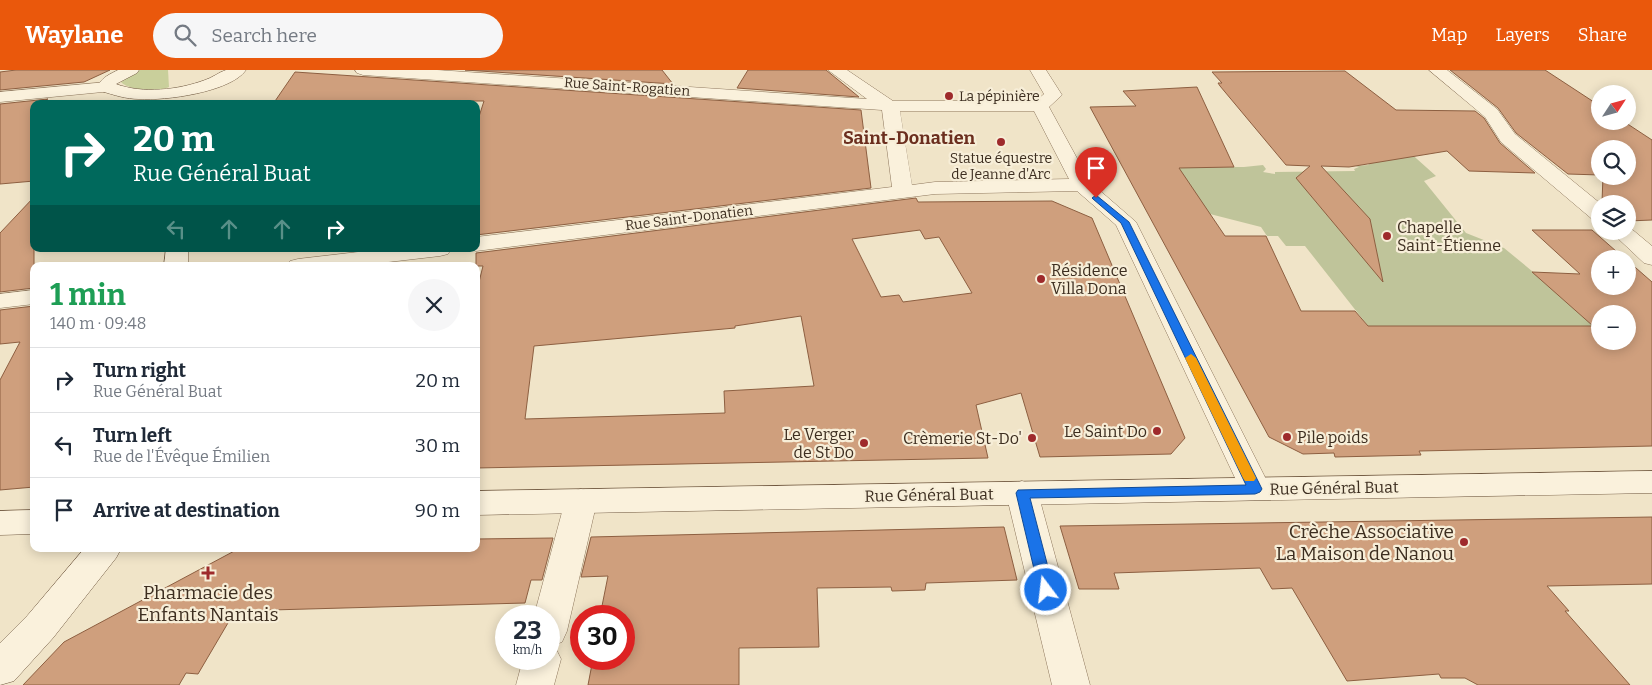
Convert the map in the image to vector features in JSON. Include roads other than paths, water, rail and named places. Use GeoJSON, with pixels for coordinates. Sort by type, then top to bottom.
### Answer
{"type":"FeatureCollection","features":[{"type":"Feature","properties":{"kind":"street"},"geometry":{"type":"LineString","coordinates":[[107,88],[106,85],[111,80],[131,70]]}},
{"type":"Feature","properties":{"kind":"street"},"geometry":{"type":"LineString","coordinates":[[0,97],[107,88],[150,95],[185,90],[218,82],[238,70]]}},
{"type":"Feature","properties":{"kind":"street","name":"Rue Saint-Rogatien"},"geometry":{"type":"LineString","coordinates":[[363,70],[890,106],[1040,106]]}},
{"type":"Feature","properties":{"kind":"street"},"geometry":{"type":"LineString","coordinates":[[836,70],[890,106],[903,192]]}},
{"type":"Feature","properties":{"kind":"street"},"geometry":{"type":"LineString","coordinates":[[1038,70],[1053,95],[1040,106],[1082,186],[1125,222],[1255,489]]}},
{"type":"Feature","properties":{"kind":"street"},"geometry":{"type":"LineString","coordinates":[[1437,70],[1491,113],[1508,138],[1591,207]]}},
{"type":"Feature","properties":{"kind":"street","name":"Rue Saint-Donatien"},"geometry":{"type":"LineString","coordinates":[[480,244],[935,188],[1082,186]]}},
{"type":"Feature","properties":{"kind":"street"},"geometry":{"type":"LineString","coordinates":[[1631,240],[1652,258]]}},
{"type":"Feature","properties":{"kind":"street"},"geometry":{"type":"LineString","coordinates":[[331,262],[415,252]]}},
{"type":"Feature","properties":{"kind":"street"},"geometry":{"type":"LineString","coordinates":[[0,301],[30,297]]}},
{"type":"Feature","properties":{"kind":"street","name":"Rue Général Buat"},"geometry":{"type":"LineString","coordinates":[[480,503],[1652,482]]}},
{"type":"Feature","properties":{"kind":"street"},"geometry":{"type":"LineString","coordinates":[[1022,493],[1071,685]]}},
{"type":"Feature","properties":{"kind":"street"},"geometry":{"type":"LineString","coordinates":[[555,605],[581,501]]}},
{"type":"Feature","properties":{"kind":"street"},"geometry":{"type":"LineString","coordinates":[[0,523],[30,522]]}},
{"type":"Feature","properties":{"kind":"street"},"geometry":{"type":"LineString","coordinates":[[0,669],[40,627],[102,552]]}},
{"type":"Feature","properties":{"kind":"street"},"geometry":{"type":"LineString","coordinates":[[536,685],[539,670]]}},
{"type":"Feature","properties":{"kind":"place","name":"La pépinière"},"geometry":{"type":"Point","coordinates":[949,96]}},
{"type":"Feature","properties":{"kind":"place","name":"Statue équestre de Jeanne d'Arc"},"geometry":{"type":"Point","coordinates":[1001,142]}},
{"type":"Feature","properties":{"kind":"place","name":"Chapelle Saint-Étienne"},"geometry":{"type":"Point","coordinates":[1387,236]}},
{"type":"Feature","properties":{"kind":"place","name":"Résidence Villa Dona"},"geometry":{"type":"Point","coordinates":[1041,279]}},
{"type":"Feature","properties":{"kind":"place","name":"Le Saint Do"},"geometry":{"type":"Point","coordinates":[1157,431]}},
{"type":"Feature","properties":{"kind":"place","name":"Pile poids"},"geometry":{"type":"Point","coordinates":[1287,437]}},
{"type":"Feature","properties":{"kind":"place","name":"Crèmerie St-Do'"},"geometry":{"type":"Point","coordinates":[1032,438]}},
{"type":"Feature","properties":{"kind":"place","name":"Le Verger de St Do"},"geometry":{"type":"Point","coordinates":[864,443]}},
{"type":"Feature","properties":{"kind":"place","name":"Crèche Associative La Maison de Nanou"},"geometry":{"type":"Point","coordinates":[1464,542]}},
{"type":"Feature","properties":{"kind":"place","name":"Pharmacie des Enfants Nantais"},"geometry":{"type":"Point","coordinates":[208,573]}},
{"type":"Feature","properties":{"kind":"district","name":"Saint-Donatien"},"geometry":{"type":"Point","coordinates":[909,138]}}]}
